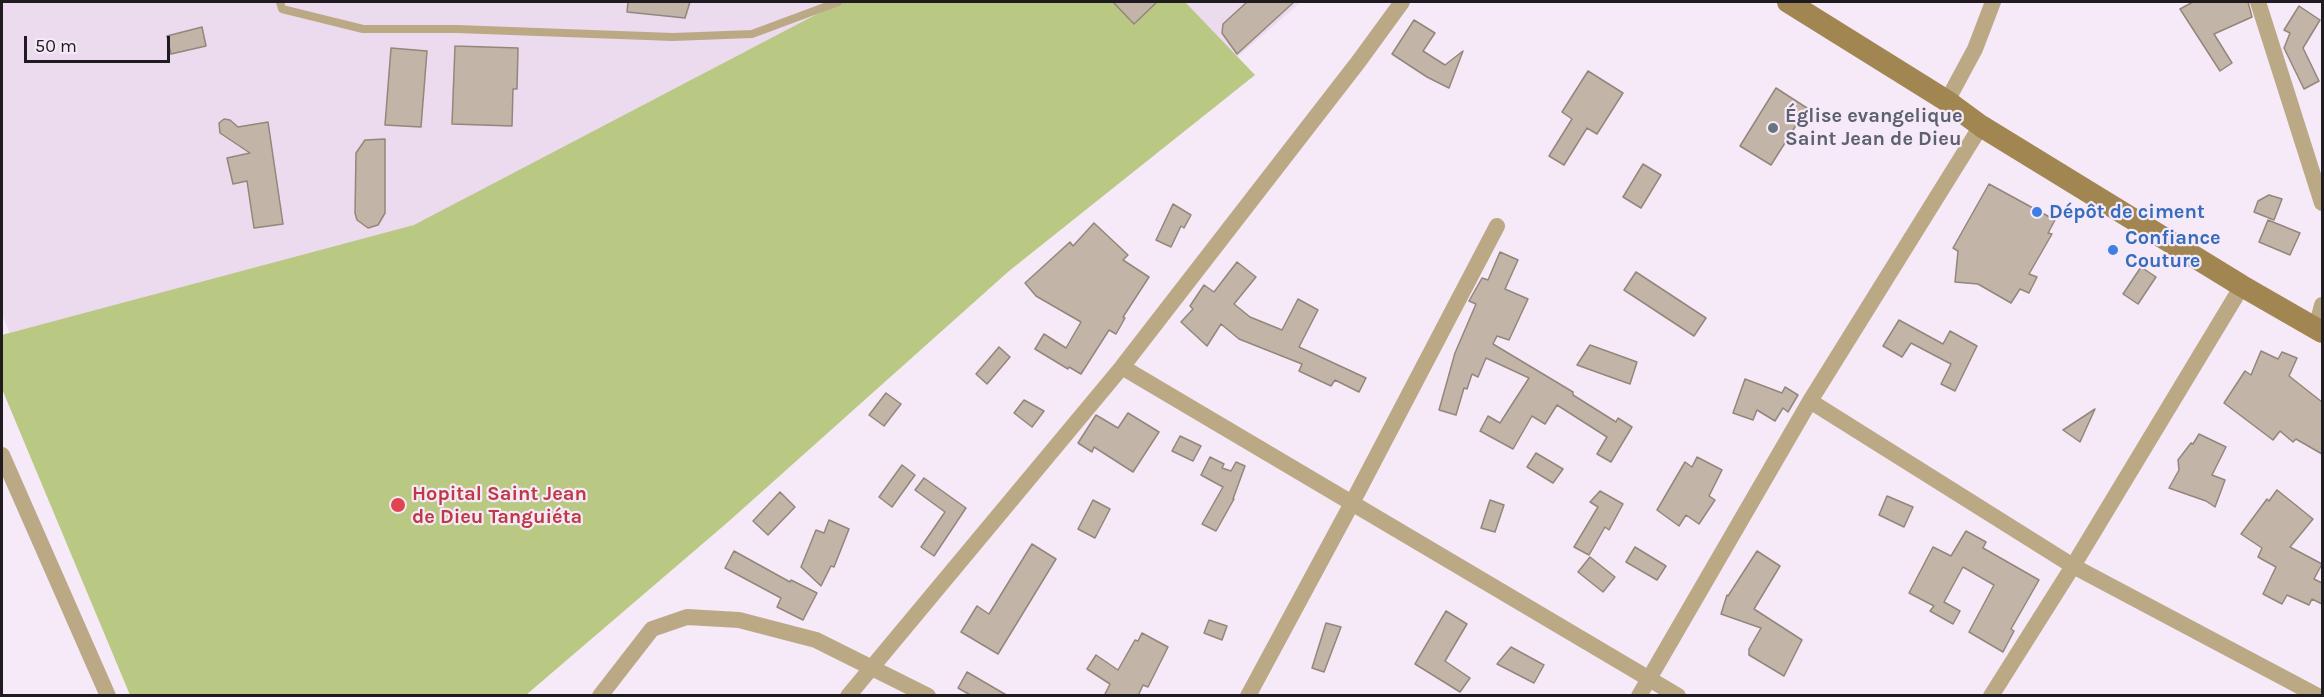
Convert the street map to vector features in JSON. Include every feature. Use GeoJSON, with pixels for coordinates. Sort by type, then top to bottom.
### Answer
{"type":"FeatureCollection","features":[{"type":"Feature","properties":{"kind":"main road"},"geometry":{"type":"LineString","coordinates":[[1788,2],[1947,101],[1981,126],[2242,286],[2319,330]]}},
{"type":"Feature","properties":{"kind":"street"},"geometry":{"type":"LineString","coordinates":[[848,696],[1122,367],[1402,2]]}},
{"type":"Feature","properties":{"kind":"street"},"geometry":{"type":"LineString","coordinates":[[1947,101],[1975,49],[1993,2]]}},
{"type":"Feature","properties":{"kind":"street"},"geometry":{"type":"LineString","coordinates":[[2258,2],[2322,203]]}},
{"type":"Feature","properties":{"kind":"street"},"geometry":{"type":"LineString","coordinates":[[1639,696],[1810,401],[1981,126]]}},
{"type":"Feature","properties":{"kind":"street"},"geometry":{"type":"LineString","coordinates":[[1248,696],[1497,226]]}},
{"type":"Feature","properties":{"kind":"street"},"geometry":{"type":"LineString","coordinates":[[1991,696],[2073,566],[2242,286]]}},
{"type":"Feature","properties":{"kind":"street"},"geometry":{"type":"LineString","coordinates":[[2319,330],[2322,305]]}},
{"type":"Feature","properties":{"kind":"street"},"geometry":{"type":"LineString","coordinates":[[1122,367],[1678,696]]}},
{"type":"Feature","properties":{"kind":"street"},"geometry":{"type":"LineString","coordinates":[[1810,401],[2073,566],[2318,696]]}},
{"type":"Feature","properties":{"kind":"street"},"geometry":{"type":"LineString","coordinates":[[2,455],[108,696]]}},
{"type":"Feature","properties":{"kind":"street"},"geometry":{"type":"LineString","coordinates":[[600,696],[652,629],[687,617],[739,620],[816,640],[928,696]]}},
{"type":"Feature","properties":{"kind":"lane"},"geometry":{"type":"LineString","coordinates":[[280,2],[282,9],[363,29],[457,29],[673,37],[752,34],[838,2]]}},
{"type":"Feature","properties":{"kind":"shaded area","name":"Hopital Saint Jean de Dieu Tanguiéta"},"geometry":{"type":"Polygon","coordinates":[[[2,2],[1301,2],[495,695],[156,695],[2,314],[2,2]]]}},
{"type":"Feature","properties":{"kind":"green space","name":"Hopital Saint Jean de Dieu Tanguiéta"},"geometry":{"type":"Polygon","coordinates":[[[840,2],[1185,2],[1255,75],[1009,271],[728,522],[526,695],[130,695],[2,389],[2,335],[414,225],[840,2]]]}},
{"type":"Feature","properties":{"kind":"building"},"geometry":{"type":"Polygon","coordinates":[[[628,2],[690,2],[685,18],[627,12],[628,2]]]}},
{"type":"Feature","properties":{"kind":"building"},"geometry":{"type":"Polygon","coordinates":[[[1113,2],[1157,2],[1134,24],[1113,2]]]}},
{"type":"Feature","properties":{"kind":"building"},"geometry":{"type":"Polygon","coordinates":[[[1247,2],[1294,2],[1237,54],[1222,33],[1223,24],[1247,2]]]}},
{"type":"Feature","properties":{"kind":"building"},"geometry":{"type":"Polygon","coordinates":[[[2193,2],[2248,2],[2252,17],[2214,34],[2232,63],[2220,71],[2180,9],[2193,2]]]}},
{"type":"Feature","properties":{"kind":"building"},"geometry":{"type":"Polygon","coordinates":[[[2299,6],[2320,20],[2303,48],[2319,81],[2304,89],[2284,48],[2290,33],[2284,30],[2299,6]]]}},
{"type":"Feature","properties":{"kind":"building"},"geometry":{"type":"Polygon","coordinates":[[[1414,20],[1435,33],[1423,51],[1445,65],[1463,51],[1449,88],[1427,77],[1392,54],[1414,20]]]}},
{"type":"Feature","properties":{"kind":"building"},"geometry":{"type":"Polygon","coordinates":[[[202,27],[206,46],[171,54],[167,36],[202,27]]]}},
{"type":"Feature","properties":{"kind":"building"},"geometry":{"type":"Polygon","coordinates":[[[455,46],[518,48],[517,89],[513,89],[512,126],[452,124],[455,46]]]}},
{"type":"Feature","properties":{"kind":"building"},"geometry":{"type":"Polygon","coordinates":[[[391,48],[427,51],[421,127],[385,125],[391,48]]]}},
{"type":"Feature","properties":{"kind":"building"},"geometry":{"type":"Polygon","coordinates":[[[1588,71],[1623,93],[1597,134],[1587,128],[1564,165],[1549,156],[1572,119],[1562,112],[1588,71]]]}},
{"type":"Feature","properties":{"kind":"building"},"geometry":{"type":"Polygon","coordinates":[[[1776,88],[1807,108],[1771,165],[1740,146],[1776,88]]]}},
{"type":"Feature","properties":{"kind":"building"},"geometry":{"type":"Polygon","coordinates":[[[224,119],[230,120],[238,127],[268,122],[283,224],[254,228],[247,181],[233,184],[227,158],[250,153],[220,133],[219,123],[224,119]]]}},
{"type":"Feature","properties":{"kind":"building"},"geometry":{"type":"Polygon","coordinates":[[[385,139],[385,213],[378,225],[368,228],[357,220],[355,213],[356,153],[365,140],[385,139]]]}},
{"type":"Feature","properties":{"kind":"building"},"geometry":{"type":"Polygon","coordinates":[[[1643,164],[1661,175],[1641,208],[1623,197],[1643,164]]]}},
{"type":"Feature","properties":{"kind":"building"},"geometry":{"type":"Polygon","coordinates":[[[1989,184],[2055,220],[2048,233],[2052,234],[2029,274],[2037,277],[2029,293],[2020,289],[2011,303],[1978,284],[1955,282],[1958,251],[1953,248],[1989,184]]]}},
{"type":"Feature","properties":{"kind":"building"},"geometry":{"type":"Polygon","coordinates":[[[2269,195],[2282,199],[2274,220],[2254,212],[2258,201],[2269,195]]]}},
{"type":"Feature","properties":{"kind":"building"},"geometry":{"type":"Polygon","coordinates":[[[1173,204],[1191,215],[1184,228],[1181,226],[1171,247],[1156,240],[1173,204]]]}},
{"type":"Feature","properties":{"kind":"building"},"geometry":{"type":"Polygon","coordinates":[[[2268,220],[2300,233],[2290,255],[2259,242],[2268,220]]]}},
{"type":"Feature","properties":{"kind":"building"},"geometry":{"type":"Polygon","coordinates":[[[1094,223],[1128,255],[1123,260],[1149,277],[1123,317],[1125,318],[1116,334],[1109,330],[1081,374],[1069,367],[1068,369],[1035,349],[1044,334],[1066,348],[1081,322],[1036,296],[1025,283],[1070,242],[1073,246],[1094,223]]]}},
{"type":"Feature","properties":{"kind":"building"},"geometry":{"type":"Polygon","coordinates":[[[1500,252],[1518,260],[1505,289],[1528,299],[1509,340],[1497,336],[1493,344],[1573,392],[1573,395],[1616,422],[1618,418],[1632,427],[1611,462],[1597,454],[1607,437],[1557,405],[1545,424],[1532,416],[1513,449],[1480,431],[1488,416],[1500,423],[1529,378],[1486,358],[1478,377],[1472,374],[1467,389],[1464,388],[1456,415],[1439,410],[1455,353],[1476,304],[1469,301],[1482,278],[1488,280],[1500,252]]]}},
{"type":"Feature","properties":{"kind":"building"},"geometry":{"type":"Polygon","coordinates":[[[1237,262],[1256,277],[1234,304],[1250,317],[1282,330],[1298,299],[1318,310],[1299,347],[1366,378],[1359,392],[1335,380],[1331,386],[1299,371],[1302,364],[1239,339],[1221,324],[1207,346],[1181,322],[1193,309],[1190,306],[1204,285],[1214,292],[1237,262]]]}},
{"type":"Feature","properties":{"kind":"building"},"geometry":{"type":"Polygon","coordinates":[[[2141,267],[2156,277],[2138,304],[2123,294],[2141,267]]]}},
{"type":"Feature","properties":{"kind":"building"},"geometry":{"type":"Polygon","coordinates":[[[1636,272],[1706,318],[1694,336],[1624,290],[1636,272]]]}},
{"type":"Feature","properties":{"kind":"building"},"geometry":{"type":"Polygon","coordinates":[[[1899,320],[1943,344],[1950,331],[1977,346],[1955,391],[1941,384],[1951,364],[1911,343],[1902,357],[1883,346],[1899,320]]]}},
{"type":"Feature","properties":{"kind":"building"},"geometry":{"type":"Polygon","coordinates":[[[1590,345],[1637,362],[1630,384],[1577,365],[1590,345]]]}},
{"type":"Feature","properties":{"kind":"building"},"geometry":{"type":"Polygon","coordinates":[[[999,347],[1010,357],[987,384],[976,374],[999,347]]]}},
{"type":"Feature","properties":{"kind":"building"},"geometry":{"type":"Polygon","coordinates":[[[2261,351],[2278,359],[2282,352],[2297,358],[2289,376],[2322,402],[2322,454],[2296,439],[2293,442],[2280,431],[2273,440],[2224,403],[2245,371],[2251,375],[2261,351]]]}},
{"type":"Feature","properties":{"kind":"building"},"geometry":{"type":"Polygon","coordinates":[[[1745,379],[1782,393],[1785,387],[1798,395],[1788,412],[1783,408],[1775,421],[1757,410],[1753,420],[1733,413],[1745,379]]]}},
{"type":"Feature","properties":{"kind":"building"},"geometry":{"type":"Polygon","coordinates":[[[886,393],[901,404],[884,426],[869,415],[886,393]]]}},
{"type":"Feature","properties":{"kind":"building"},"geometry":{"type":"Polygon","coordinates":[[[1024,400],[1044,411],[1032,427],[1014,413],[1024,400]]]}},
{"type":"Feature","properties":{"kind":"building"},"geometry":{"type":"Polygon","coordinates":[[[2095,409],[2080,442],[2063,430],[2095,409]]]}},
{"type":"Feature","properties":{"kind":"building"},"geometry":{"type":"Polygon","coordinates":[[[1128,413],[1159,432],[1133,472],[1094,447],[1092,452],[1078,443],[1096,415],[1118,428],[1128,413]]]}},
{"type":"Feature","properties":{"kind":"building"},"geometry":{"type":"Polygon","coordinates":[[[2199,434],[2226,447],[2212,475],[2225,480],[2215,507],[2206,501],[2169,488],[2179,470],[2178,460],[2199,434]]]}},
{"type":"Feature","properties":{"kind":"building"},"geometry":{"type":"Polygon","coordinates":[[[1180,436],[1201,446],[1193,461],[1172,451],[1180,436]]]}},
{"type":"Feature","properties":{"kind":"building"},"geometry":{"type":"Polygon","coordinates":[[[1536,453],[1563,469],[1553,483],[1527,467],[1536,453]]]}},
{"type":"Feature","properties":{"kind":"building"},"geometry":{"type":"Polygon","coordinates":[[[1210,457],[1224,464],[1222,468],[1231,471],[1236,462],[1245,466],[1234,499],[1216,531],[1202,524],[1223,487],[1201,475],[1210,457]]]}},
{"type":"Feature","properties":{"kind":"building"},"geometry":{"type":"Polygon","coordinates":[[[1697,457],[1722,470],[1709,496],[1715,500],[1699,524],[1686,515],[1679,526],[1657,510],[1685,462],[1692,467],[1697,457]]]}},
{"type":"Feature","properties":{"kind":"building"},"geometry":{"type":"Polygon","coordinates":[[[902,465],[915,475],[892,507],[879,497],[902,465]]]}},
{"type":"Feature","properties":{"kind":"building"},"geometry":{"type":"Polygon","coordinates":[[[924,478],[966,508],[934,556],[921,547],[945,512],[915,490],[924,478]]]}},
{"type":"Feature","properties":{"kind":"building"},"geometry":{"type":"Polygon","coordinates":[[[2277,490],[2313,519],[2290,547],[2322,564],[2314,579],[2322,583],[2322,604],[2312,599],[2309,605],[2287,595],[2282,604],[2263,594],[2276,567],[2258,557],[2262,548],[2241,534],[2267,499],[2269,501],[2277,490]]]}},
{"type":"Feature","properties":{"kind":"building"},"geometry":{"type":"Polygon","coordinates":[[[1600,491],[1623,504],[1609,530],[1605,527],[1589,555],[1574,547],[1598,507],[1590,502],[1600,491]]]}},
{"type":"Feature","properties":{"kind":"building"},"geometry":{"type":"Polygon","coordinates":[[[780,492],[795,507],[768,535],[753,521],[780,492]]]}},
{"type":"Feature","properties":{"kind":"building"},"geometry":{"type":"Polygon","coordinates":[[[1887,496],[1913,507],[1904,527],[1879,515],[1887,496]]]}},
{"type":"Feature","properties":{"kind":"building"},"geometry":{"type":"Polygon","coordinates":[[[1093,500],[1110,509],[1095,538],[1078,529],[1093,500]]]}},
{"type":"Feature","properties":{"kind":"building"},"geometry":{"type":"Polygon","coordinates":[[[1490,500],[1504,505],[1495,532],[1481,528],[1490,500]]]}},
{"type":"Feature","properties":{"kind":"building"},"geometry":{"type":"Polygon","coordinates":[[[829,520],[849,529],[834,567],[831,566],[821,586],[801,567],[816,530],[824,533],[829,520]]]}},
{"type":"Feature","properties":{"kind":"building"},"geometry":{"type":"Polygon","coordinates":[[[1966,531],[1986,542],[1983,548],[2039,580],[2011,629],[2014,631],[2003,652],[1969,632],[1994,585],[1963,567],[1944,602],[1960,611],[1953,624],[1930,611],[1934,606],[1909,593],[1933,547],[1951,556],[1966,531]]]}},
{"type":"Feature","properties":{"kind":"building"},"geometry":{"type":"Polygon","coordinates":[[[1032,544],[1056,559],[998,654],[961,632],[977,606],[989,614],[1032,544]]]}},
{"type":"Feature","properties":{"kind":"building"},"geometry":{"type":"Polygon","coordinates":[[[1635,547],[1666,566],[1657,580],[1626,562],[1635,547]]]}},
{"type":"Feature","properties":{"kind":"building"},"geometry":{"type":"Polygon","coordinates":[[[734,551],[790,582],[791,580],[817,593],[803,620],[777,607],[781,598],[725,568],[734,551]]]}},
{"type":"Feature","properties":{"kind":"building"},"geometry":{"type":"Polygon","coordinates":[[[1757,551],[1780,566],[1754,609],[1802,640],[1784,676],[1749,655],[1749,649],[1761,628],[1721,614],[1727,595],[1757,551]]]}},
{"type":"Feature","properties":{"kind":"building"},"geometry":{"type":"Polygon","coordinates":[[[1590,557],[1615,577],[1603,592],[1578,572],[1590,557]]]}},
{"type":"Feature","properties":{"kind":"building"},"geometry":{"type":"Polygon","coordinates":[[[1446,611],[1467,624],[1445,661],[1470,678],[1460,692],[1415,664],[1446,611]]]}},
{"type":"Feature","properties":{"kind":"building"},"geometry":{"type":"Polygon","coordinates":[[[1209,620],[1227,626],[1222,640],[1204,633],[1209,620]]]}},
{"type":"Feature","properties":{"kind":"building"},"geometry":{"type":"Polygon","coordinates":[[[1326,623],[1341,627],[1324,672],[1312,668],[1326,623]]]}},
{"type":"Feature","properties":{"kind":"building"},"geometry":{"type":"Polygon","coordinates":[[[1142,633],[1168,647],[1148,687],[1143,685],[1138,696],[1104,696],[1110,684],[1087,669],[1096,655],[1118,670],[1135,640],[1138,641],[1142,633]]]}},
{"type":"Feature","properties":{"kind":"building"},"geometry":{"type":"Polygon","coordinates":[[[1511,647],[1544,665],[1534,683],[1497,664],[1511,647]]]}},
{"type":"Feature","properties":{"kind":"building"},"geometry":{"type":"Polygon","coordinates":[[[967,672],[1008,696],[972,696],[958,688],[967,672]]]}},
{"type":"Feature","properties":{"kind":"place","name":"Église evangelique Saint Jean de Dieu"},"geometry":{"type":"Point","coordinates":[1773,128]}},
{"type":"Feature","properties":{"kind":"place","name":"Dépôt de ciment"},"geometry":{"type":"Point","coordinates":[2037,212]}},
{"type":"Feature","properties":{"kind":"place","name":"Confiance Couture"},"geometry":{"type":"Point","coordinates":[2113,250]}},
{"type":"Feature","properties":{"kind":"place","name":"Hopital Saint Jean de Dieu Tanguiéta"},"geometry":{"type":"Point","coordinates":[398,505]}}]}
